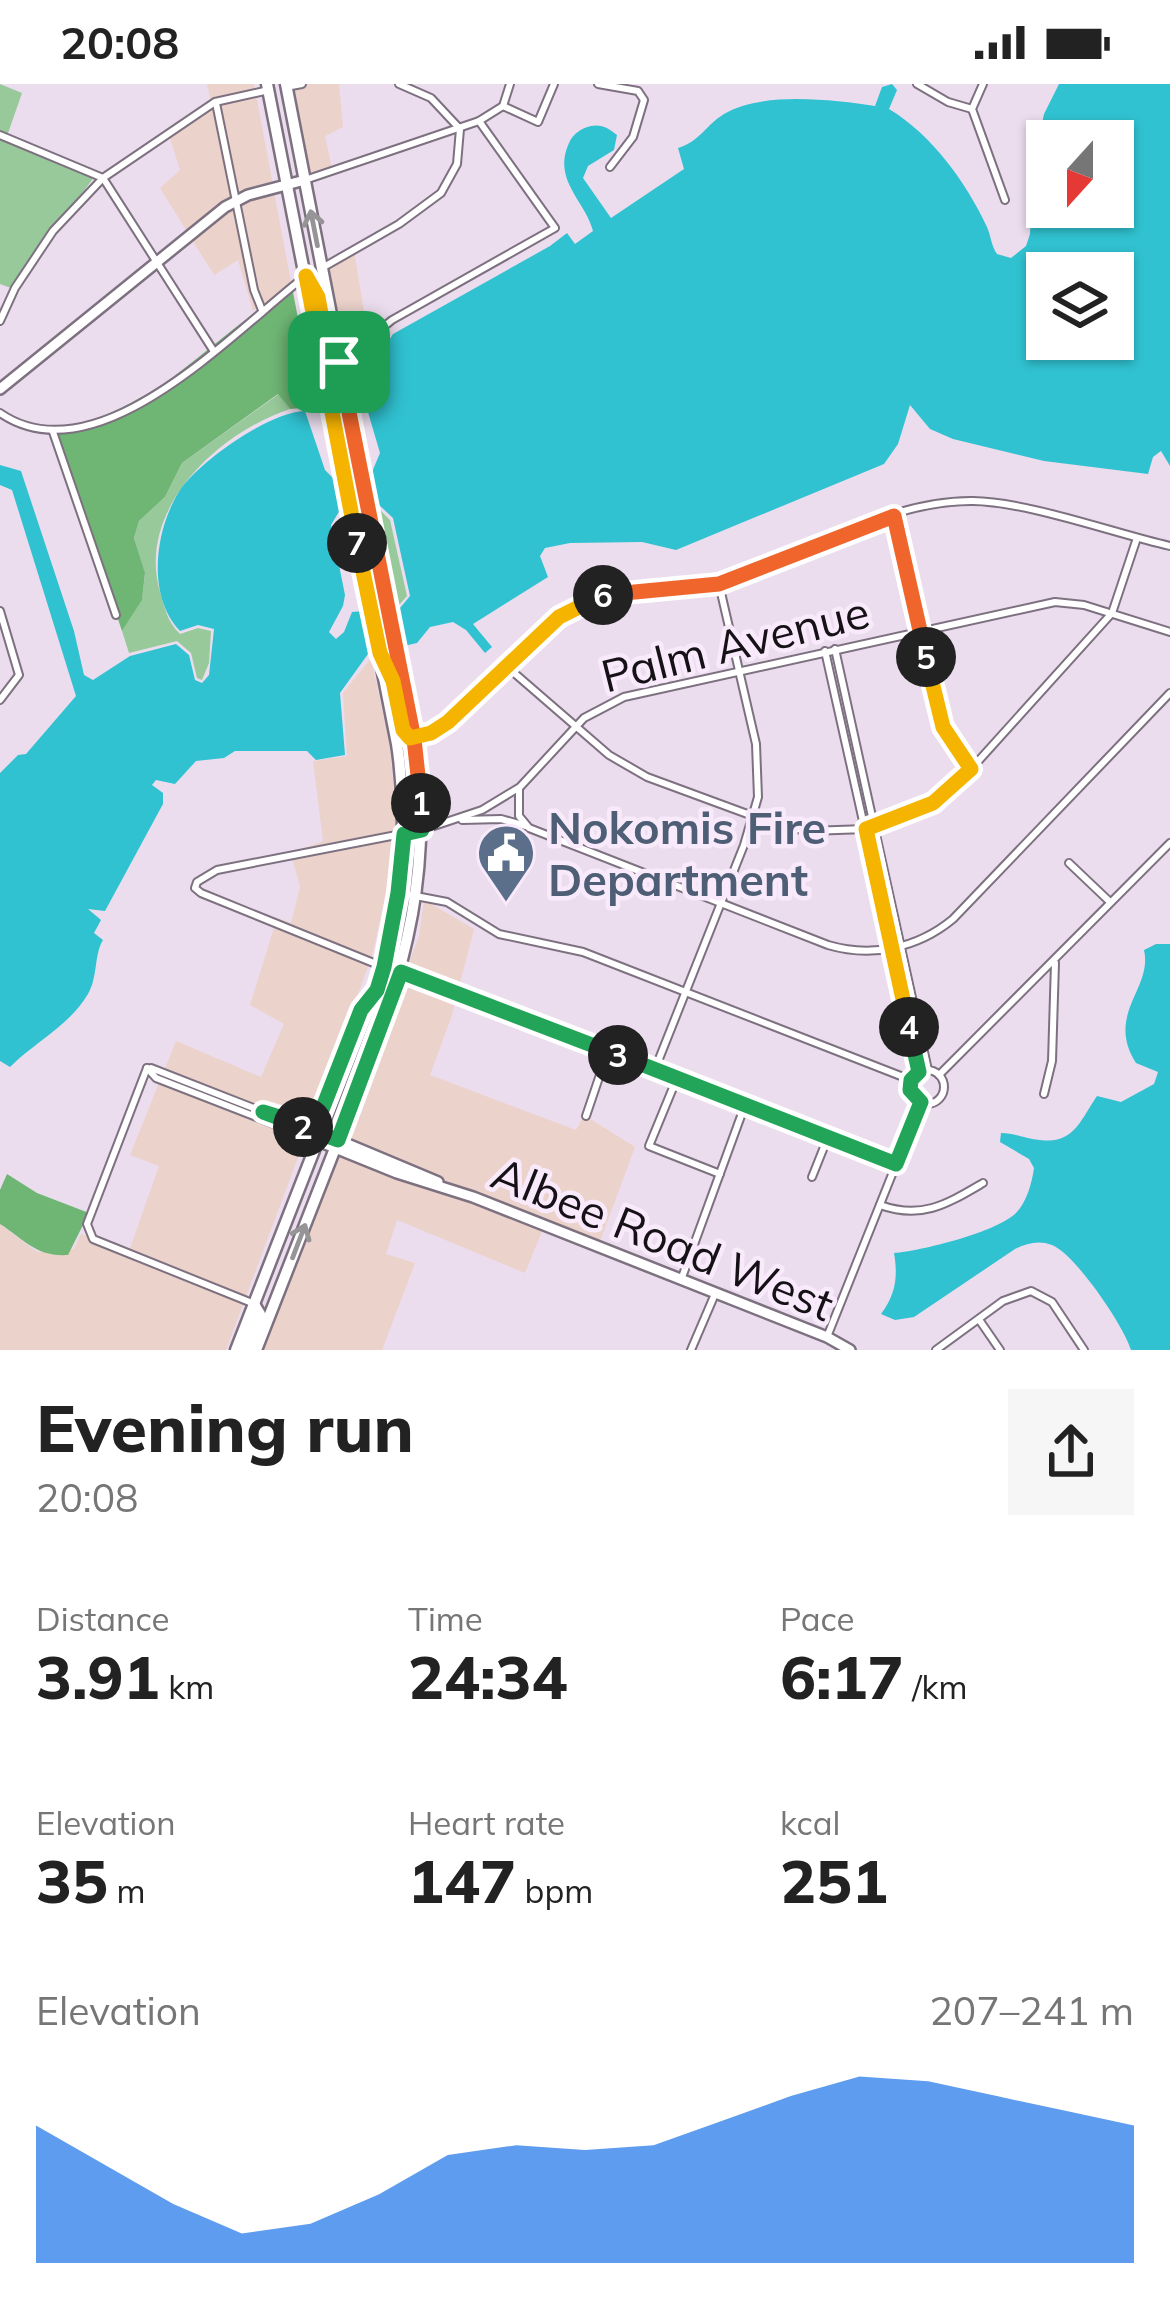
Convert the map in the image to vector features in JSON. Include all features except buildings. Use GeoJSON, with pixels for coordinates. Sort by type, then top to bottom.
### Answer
{"type":"FeatureCollection","features":[{"type":"Feature","properties":{"kind":"main road"},"geometry":{"type":"LineString","coordinates":[[256,1350],[401,972],[417,895],[422,830],[414,739],[286,85]]}},
{"type":"Feature","properties":{"kind":"main road"},"geometry":{"type":"LineString","coordinates":[[236,1350],[377,990],[398,893],[404,834],[400,764],[380,653],[268,87]]}},
{"type":"Feature","properties":{"kind":"main road"},"geometry":{"type":"LineString","coordinates":[[306,276],[318,297],[328,353],[339,362]]}},
{"type":"Feature","properties":{"kind":"main road"},"geometry":{"type":"LineString","coordinates":[[380,653],[393,681],[403,730],[414,739]]}},
{"type":"Feature","properties":{"kind":"main road"},"geometry":{"type":"LineString","coordinates":[[263,1112],[301,1124],[317,1119],[361,1010],[377,990]]}},
{"type":"Feature","properties":{"kind":"main road"},"geometry":{"type":"LineString","coordinates":[[246,1350],[260,1316],[254,1304]]}},
{"type":"Feature","properties":{"kind":"street"},"geometry":{"type":"LineString","coordinates":[[286,85],[302,84]]}},
{"type":"Feature","properties":{"kind":"street"},"geometry":{"type":"LineString","coordinates":[[322,268],[441,194],[457,164],[460,129],[431,98],[399,84]]}},
{"type":"Feature","properties":{"kind":"street"},"geometry":{"type":"LineString","coordinates":[[0,389],[236,200],[479,121],[503,106],[510,84]]}},
{"type":"Feature","properties":{"kind":"street"},"geometry":{"type":"LineString","coordinates":[[503,106],[538,122],[554,84]]}},
{"type":"Feature","properties":{"kind":"street"},"geometry":{"type":"LineString","coordinates":[[598,84],[638,91],[644,100],[633,137],[610,167]]}},
{"type":"Feature","properties":{"kind":"street"},"geometry":{"type":"LineString","coordinates":[[917,84],[971,109]]}},
{"type":"Feature","properties":{"kind":"street"},"geometry":{"type":"LineString","coordinates":[[982,84],[971,109],[1005,200]]}},
{"type":"Feature","properties":{"kind":"street"},"geometry":{"type":"LineString","coordinates":[[0,321],[14,290],[53,231],[104,178],[215,102],[268,87]]}},
{"type":"Feature","properties":{"kind":"street"},"geometry":{"type":"LineString","coordinates":[[215,102],[262,310]]}},
{"type":"Feature","properties":{"kind":"street"},"geometry":{"type":"LineString","coordinates":[[339,362],[392,320],[555,228],[479,121]]}},
{"type":"Feature","properties":{"kind":"street"},"geometry":{"type":"LineString","coordinates":[[0,135],[104,178],[213,350]]}},
{"type":"Feature","properties":{"kind":"street"},"geometry":{"type":"LineString","coordinates":[[0,413],[26,428],[53,432],[127,412],[306,276]]}},
{"type":"Feature","properties":{"kind":"street"},"geometry":{"type":"LineString","coordinates":[[53,432],[116,615]]}},
{"type":"Feature","properties":{"kind":"street"},"geometry":{"type":"LineString","coordinates":[[414,739],[448,722],[559,617],[593,598],[719,584],[894,516],[981,501],[1170,546]]}},
{"type":"Feature","properties":{"kind":"street"},"geometry":{"type":"LineString","coordinates":[[894,516],[943,727],[971,769]]}},
{"type":"Feature","properties":{"kind":"street"},"geometry":{"type":"LineString","coordinates":[[505,665],[626,766],[753,818],[809,831],[870,828],[933,803],[971,769],[1112,613],[1136,538]]}},
{"type":"Feature","properties":{"kind":"street"},"geometry":{"type":"LineString","coordinates":[[656,1069],[753,818],[759,764],[719,584]]}},
{"type":"Feature","properties":{"kind":"street","name":"Palm Avenue"},"geometry":{"type":"LineString","coordinates":[[384,967],[195,888],[199,880],[217,870],[458,820],[520,787],[574,727],[615,700],[1061,601],[1112,613],[1167,634]]}},
{"type":"Feature","properties":{"kind":"street"},"geometry":{"type":"LineString","coordinates":[[0,611],[19,675],[0,700]]}},
{"type":"Feature","properties":{"kind":"street"},"geometry":{"type":"LineString","coordinates":[[830,650],[923,1071]]}},
{"type":"Feature","properties":{"kind":"street"},"geometry":{"type":"LineString","coordinates":[[458,820],[501,819],[530,828],[838,948],[896,947],[928,937],[957,916],[1170,693]]}},
{"type":"Feature","properties":{"kind":"street"},"geometry":{"type":"LineString","coordinates":[[520,787],[519,816],[530,828]]}},
{"type":"Feature","properties":{"kind":"street"},"geometry":{"type":"LineString","coordinates":[[939,1075],[1170,843]]}},
{"type":"Feature","properties":{"kind":"street"},"geometry":{"type":"LineString","coordinates":[[1069,862],[1111,903]]}},
{"type":"Feature","properties":{"kind":"street"},"geometry":{"type":"LineString","coordinates":[[398,893],[447,902],[499,934],[572,948],[911,1080]]}},
{"type":"Feature","properties":{"kind":"street"},"geometry":{"type":"LineString","coordinates":[[1044,1094],[1052,1061],[1055,959]]}},
{"type":"Feature","properties":{"kind":"street"},"geometry":{"type":"LineString","coordinates":[[401,972],[896,1164]]}},
{"type":"Feature","properties":{"kind":"street"},"geometry":{"type":"LineString","coordinates":[[586,1116],[608,1051]]}},
{"type":"Feature","properties":{"kind":"street"},"geometry":{"type":"LineString","coordinates":[[147,1068],[320,1137]]}},
{"type":"Feature","properties":{"kind":"street"},"geometry":{"type":"LineString","coordinates":[[147,1068],[155,1078],[320,1137]]}},
{"type":"Feature","properties":{"kind":"street"},"geometry":{"type":"LineString","coordinates":[[147,1068],[87,1232],[93,1240],[254,1304]]}},
{"type":"Feature","properties":{"kind":"street"},"geometry":{"type":"LineString","coordinates":[[923,1071],[939,1075],[944,1084],[940,1098],[931,1103],[921,1102],[910,1090],[911,1080],[923,1071]]}},
{"type":"Feature","properties":{"kind":"street"},"geometry":{"type":"LineString","coordinates":[[676,1078],[649,1146],[720,1174]]}},
{"type":"Feature","properties":{"kind":"street"},"geometry":{"type":"LineString","coordinates":[[827,1337],[921,1102]]}},
{"type":"Feature","properties":{"kind":"street"},"geometry":{"type":"LineString","coordinates":[[681,1280],[745,1105]]}},
{"type":"Feature","properties":{"kind":"street","name":"Albee Road West"},"geometry":{"type":"LineString","coordinates":[[320,1137],[827,1337],[848,1350]]}},
{"type":"Feature","properties":{"kind":"street"},"geometry":{"type":"LineString","coordinates":[[812,1177],[828,1138]]}},
{"type":"Feature","properties":{"kind":"street"},"geometry":{"type":"LineString","coordinates":[[880,1205],[923,1212],[983,1183]]}},
{"type":"Feature","properties":{"kind":"street"},"geometry":{"type":"LineString","coordinates":[[936,1350],[1003,1300],[1025,1292],[1038,1293],[1057,1306],[1084,1350]]}},
{"type":"Feature","properties":{"kind":"street"},"geometry":{"type":"LineString","coordinates":[[692,1350],[715,1294]]}},
{"type":"Feature","properties":{"kind":"street"},"geometry":{"type":"LineString","coordinates":[[980,1321],[1000,1350]]}},
{"type":"Feature","properties":{"kind":"shaded area"},"geometry":{"type":"Polygon","coordinates":[[[207,84],[254,84],[273,185],[188,233],[160,188],[180,170],[168,132],[211,102],[207,84]]]}},
{"type":"Feature","properties":{"kind":"shaded area"},"geometry":{"type":"Polygon","coordinates":[[[289,84],[339,84],[343,127],[325,136],[333,173],[311,179],[289,84]]]}},
{"type":"Feature","properties":{"kind":"shaded area"},"geometry":{"type":"Polygon","coordinates":[[[274,192],[292,287],[253,311],[238,260],[214,275],[191,238],[249,198],[274,192]]]}},
{"type":"Feature","properties":{"kind":"shaded area"},"geometry":{"type":"Polygon","coordinates":[[[354,251],[368,335],[344,347],[327,261],[354,251]]]}},
{"type":"Feature","properties":{"kind":"shaded area"},"geometry":{"type":"Polygon","coordinates":[[[371,658],[390,746],[397,831],[384,903],[372,956],[312,1119],[299,1127],[309,1128],[226,1350],[0,1350],[0,1224],[37,1252],[74,1249],[81,1234],[129,1251],[159,1166],[130,1155],[176,1041],[261,1077],[284,1024],[250,1005],[277,918],[291,923],[300,887],[291,853],[323,841],[313,761],[347,756],[343,693],[371,658]]]}},
{"type":"Feature","properties":{"kind":"shaded area"},"geometry":{"type":"Polygon","coordinates":[[[424,900],[474,929],[451,1018],[430,1075],[576,1130],[584,1115],[635,1147],[599,1244],[343,1138],[419,936],[424,900]]]}},
{"type":"Feature","properties":{"kind":"shaded area"},"geometry":{"type":"Polygon","coordinates":[[[337,1153],[543,1229],[525,1273],[397,1220],[386,1254],[415,1263],[382,1350],[262,1350],[337,1153]]]}},
{"type":"Feature","properties":{"kind":"green space"},"geometry":{"type":"Polygon","coordinates":[[[0,84],[22,93],[6,139],[95,176],[11,288],[0,284],[0,84]]]}},
{"type":"Feature","properties":{"kind":"green space"},"geometry":{"type":"Polygon","coordinates":[[[292,287],[315,407],[290,409],[278,394],[182,463],[165,497],[139,521],[134,538],[145,573],[142,600],[122,631],[56,435],[160,386],[292,287]]]}},
{"type":"Feature","properties":{"kind":"green space"},"geometry":{"type":"Polygon","coordinates":[[[279,394],[290,409],[236,436],[211,456],[189,478],[160,532],[156,561],[169,619],[180,634],[198,628],[211,631],[209,663],[202,680],[197,678],[191,653],[177,641],[129,653],[122,631],[142,599],[145,574],[134,538],[139,521],[165,497],[182,463],[279,394]]]}},
{"type":"Feature","properties":{"kind":"green space"},"geometry":{"type":"Polygon","coordinates":[[[377,507],[390,520],[407,596],[399,605],[393,606],[371,508],[377,507]]]}},
{"type":"Feature","properties":{"kind":"green space"},"geometry":{"type":"Polygon","coordinates":[[[7,1174],[37,1193],[89,1213],[68,1255],[39,1250],[0,1224],[0,1190],[7,1174]]]}},
{"type":"Feature","properties":{"kind":"water"},"geometry":{"type":"Polygon","coordinates":[[[892,84],[897,90],[889,109],[920,132],[946,161],[979,210],[997,254],[1011,258],[1026,246],[1030,228],[1134,228],[1134,120],[1043,120],[1059,84],[1170,84],[1170,466],[1161,451],[1153,457],[1148,474],[1044,461],[953,439],[930,429],[910,405],[898,444],[884,464],[676,550],[642,542],[545,548],[540,556],[548,577],[473,624],[492,647],[485,653],[453,622],[430,627],[417,643],[368,654],[340,693],[345,755],[316,760],[307,751],[235,751],[224,758],[196,761],[175,784],[156,780],[152,785],[163,793],[163,804],[105,911],[88,909],[101,920],[94,933],[103,940],[88,994],[62,1025],[10,1067],[0,1061],[0,773],[18,755],[26,754],[76,696],[12,490],[0,485],[0,465],[21,471],[84,675],[93,680],[130,656],[176,644],[189,655],[195,680],[202,683],[209,675],[214,629],[198,625],[180,631],[169,616],[158,581],[160,542],[180,490],[236,440],[273,420],[305,411],[325,470],[332,477],[372,472],[380,453],[365,402],[374,364],[393,334],[567,233],[575,244],[593,231],[564,168],[575,134],[598,126],[617,135],[614,150],[588,166],[583,178],[611,218],[684,169],[678,148],[740,107],[777,100],[875,106],[882,87],[892,84]],[[378,504],[340,510],[331,525],[345,595],[329,632],[336,639],[352,612],[400,608],[410,596],[393,518],[378,504]]]}},
{"type":"Feature","properties":{"kind":"water"},"geometry":{"type":"Polygon","coordinates":[[[1170,944],[1170,1350],[1131,1350],[1085,1276],[1062,1251],[1042,1243],[1015,1249],[914,1317],[895,1320],[881,1314],[895,1285],[894,1253],[976,1233],[1020,1208],[1034,1168],[1029,1159],[1000,1142],[1001,1133],[1040,1140],[1061,1138],[1075,1128],[1097,1096],[1121,1102],[1154,1084],[1158,1072],[1136,1063],[1125,1030],[1142,977],[1144,950],[1170,944]]]}},
{"type":"Feature","properties":{"kind":"place","name":"Nokomis Fire Department"},"geometry":{"type":"Point","coordinates":[506,904]}},
{"type":"Feature","properties":{"kind":"route"},"geometry":{"type":"LineString","coordinates":[[339,362],[328,353],[318,297],[306,276],[380,653],[393,681],[403,730],[410,738],[414,739],[431,733],[448,722],[533,639],[584,602],[613,593],[719,584],[894,516],[940,719],[950,742],[971,769],[933,803],[866,829],[919,1072],[910,1090],[921,1102],[896,1164],[401,972],[338,1140],[263,1112],[305,1125],[320,1115],[361,1010],[377,990],[384,967],[404,834],[422,830],[414,739],[339,362]]}}]}
